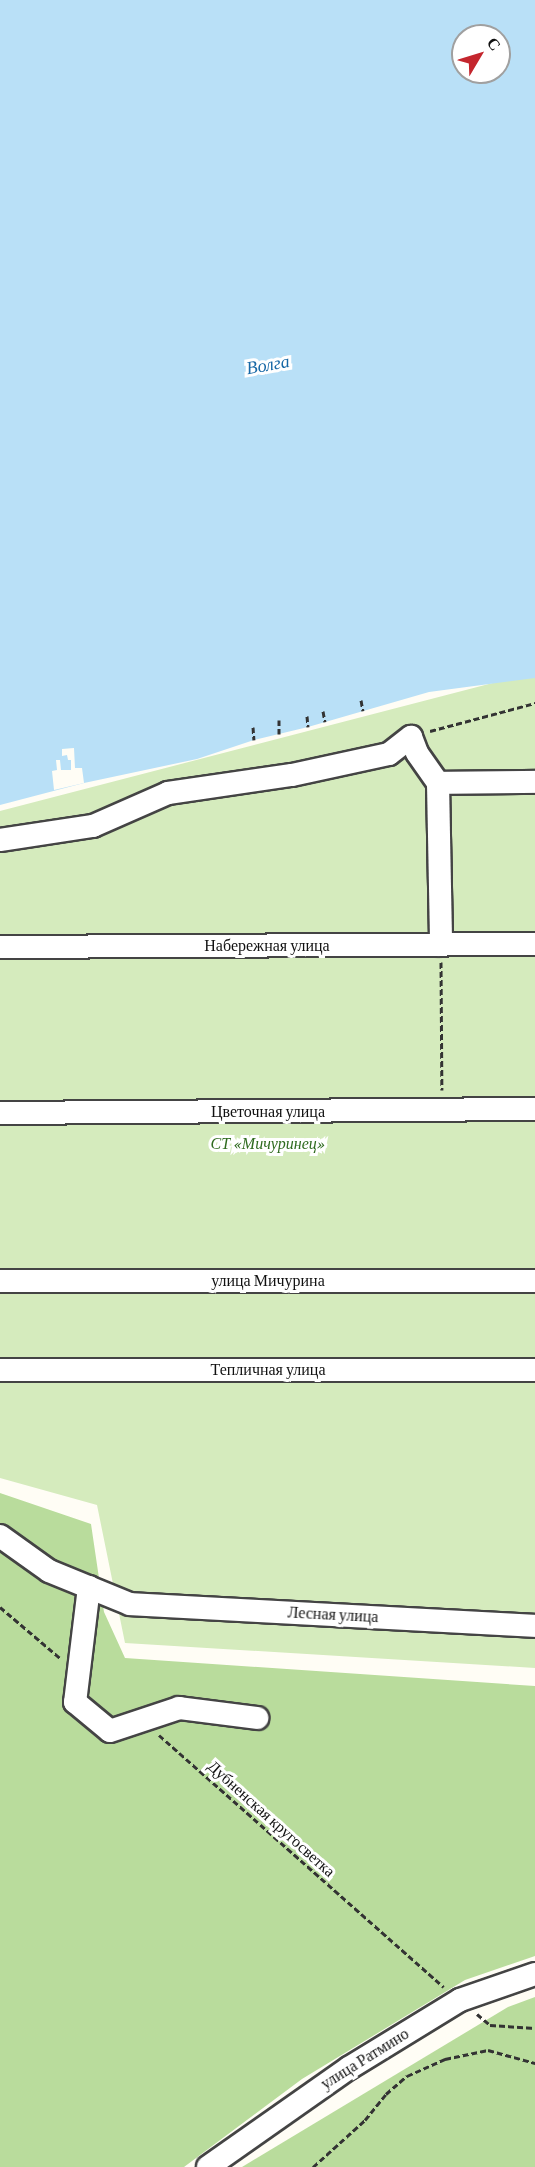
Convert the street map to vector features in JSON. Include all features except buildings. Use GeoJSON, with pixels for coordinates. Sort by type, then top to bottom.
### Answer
{"type":"FeatureCollection","features":[{"type":"Feature","properties":{"kind":"street"},"geometry":{"type":"LineString","coordinates":[[0,840],[93,826],[168,794],[292,775],[389,754],[411,737],[417,753],[438,783],[441,945]]}},
{"type":"Feature","properties":{"kind":"street"},"geometry":{"type":"LineString","coordinates":[[438,783],[535,782]]}},
{"type":"Feature","properties":{"kind":"street","name":"Набережная улица"},"geometry":{"type":"LineString","coordinates":[[0,947],[535,944]]}},
{"type":"Feature","properties":{"kind":"street","name":"Цветочная улица"},"geometry":{"type":"LineString","coordinates":[[0,1113],[535,1109]]}},
{"type":"Feature","properties":{"kind":"street","name":"улица Мичурина"},"geometry":{"type":"LineString","coordinates":[[0,1281],[535,1281]]}},
{"type":"Feature","properties":{"kind":"street","name":"Тепличная улица"},"geometry":{"type":"LineString","coordinates":[[0,1370],[535,1370]]}},
{"type":"Feature","properties":{"kind":"street","name":"Лесная улица"},"geometry":{"type":"LineString","coordinates":[[0,1536],[49,1570],[130,1604],[535,1626]]}},
{"type":"Feature","properties":{"kind":"street"},"geometry":{"type":"LineString","coordinates":[[89,1587],[75,1702],[110,1731],[144,1722],[179,1708],[257,1718]]}},
{"type":"Feature","properties":{"kind":"street","name":"улица Ратмино"},"geometry":{"type":"LineString","coordinates":[[208,2167],[349,2068],[460,2000],[535,1974]]}},
{"type":"Feature","properties":{"kind":"path"},"geometry":{"type":"LineString","coordinates":[[361,700],[363,711]]}},
{"type":"Feature","properties":{"kind":"path"},"geometry":{"type":"LineString","coordinates":[[411,737],[535,703]]}},
{"type":"Feature","properties":{"kind":"path"},"geometry":{"type":"LineString","coordinates":[[323,711],[325,722]]}},
{"type":"Feature","properties":{"kind":"path"},"geometry":{"type":"LineString","coordinates":[[307,716],[308,727]]}},
{"type":"Feature","properties":{"kind":"path"},"geometry":{"type":"LineString","coordinates":[[279,720],[279,734]]}},
{"type":"Feature","properties":{"kind":"path"},"geometry":{"type":"LineString","coordinates":[[253,727],[254,740]]}},
{"type":"Feature","properties":{"kind":"path"},"geometry":{"type":"LineString","coordinates":[[441,945],[442,1110]]}},
{"type":"Feature","properties":{"kind":"path"},"geometry":{"type":"LineString","coordinates":[[0,1607],[47,1646],[79,1679]]}},
{"type":"Feature","properties":{"kind":"path","name":"Дубненская кругосветка"},"geometry":{"type":"LineString","coordinates":[[144,1722],[300,1862],[490,2025],[535,2028]]}},
{"type":"Feature","properties":{"kind":"path"},"geometry":{"type":"LineString","coordinates":[[313,2167],[365,2120],[386,2094],[406,2076],[445,2058],[488,2050],[535,2062]]}},
{"type":"Feature","properties":{"kind":"green space","name":"СТ «Мичуринец»"},"geometry":{"type":"Polygon","coordinates":[[[535,672],[535,1668],[125,1643],[97,1505],[0,1478],[0,811],[535,672]]]}},
{"type":"Feature","properties":{"kind":"green space"},"geometry":{"type":"Polygon","coordinates":[[[0,1493],[91,1524],[104,1612],[125,1658],[535,1686],[535,1956],[465,1980],[302,2079],[184,2167],[0,2167],[0,1493]]]}},
{"type":"Feature","properties":{"kind":"green space"},"geometry":{"type":"Polygon","coordinates":[[[535,1997],[535,2167],[242,2167],[508,2007],[535,1997]]]}},
{"type":"Feature","properties":{"kind":"water","name":"Волга"},"geometry":{"type":"Polygon","coordinates":[[[0,0],[535,0],[535,678],[429,692],[254,740],[197,759],[84,783],[0,805],[0,0]]]}},
{"type":"Feature","properties":{"kind":"pier"},"geometry":{"type":"Polygon","coordinates":[[[74,748],[75,768],[82,768],[84,783],[54,790],[52,771],[57,770],[56,760],[60,760],[61,770],[71,770],[71,760],[68,760],[67,755],[62,756],[62,749],[74,748]]]}}]}
